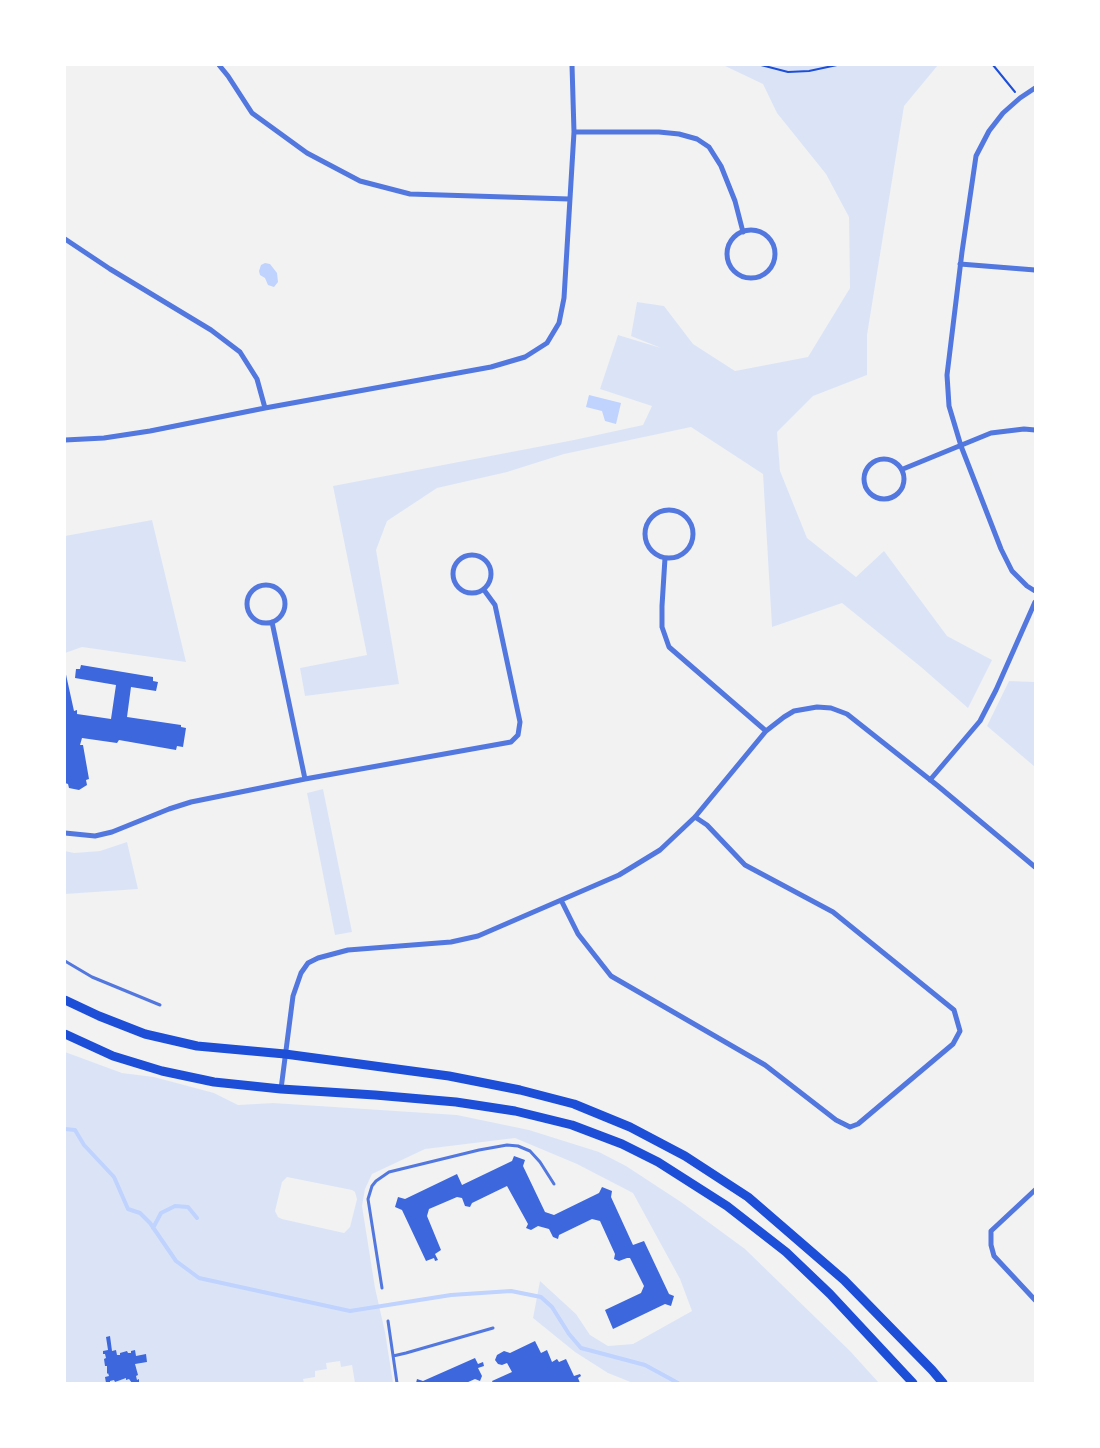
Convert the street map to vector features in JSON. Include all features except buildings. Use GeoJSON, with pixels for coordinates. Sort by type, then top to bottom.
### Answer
{"type":"FeatureCollection","features":[{"type":"Feature","properties":{"kind":"main road"},"geometry":{"type":"LineString","coordinates":[[65,1000],[99,1016],[146,1034],[197,1046],[285,1054],[449,1076],[520,1090],[574,1104],[630,1127],[685,1156],[748,1197],[844,1280],[943,1383]]}},
{"type":"Feature","properties":{"kind":"main road"},"geometry":{"type":"LineString","coordinates":[[65,1034],[113,1056],[162,1071],[214,1082],[456,1102],[515,1111],[572,1125],[622,1144],[658,1162],[726,1206],[786,1252],[830,1294],[913,1383]]}},
{"type":"Feature","properties":{"kind":"street"},"geometry":{"type":"LineString","coordinates":[[219,65],[252,113],[307,152],[360,181],[410,194],[569,199]]}},
{"type":"Feature","properties":{"kind":"street"},"geometry":{"type":"LineString","coordinates":[[65,440],[104,438],[150,431],[264,408],[491,367],[525,357],[547,343],[559,323],[564,298],[574,132],[572,65]]}},
{"type":"Feature","properties":{"kind":"street"},"geometry":{"type":"LineString","coordinates":[[1035,88],[1003,113],[989,131],[976,156],[960,264],[947,376],[949,406],[961,446],[1002,549],[1012,571],[1035,591]]}},
{"type":"Feature","properties":{"kind":"street"},"geometry":{"type":"LineString","coordinates":[[574,132],[659,132],[679,134],[697,139],[709,147],[721,166],[735,201],[743,232]]}},
{"type":"Feature","properties":{"kind":"street"},"geometry":{"type":"LineString","coordinates":[[753,230],[761,232],[771,240],[775,250],[772,266],[767,272],[754,278],[748,278],[736,272],[729,262],[727,254],[729,245],[736,236],[743,232],[753,230]]}},
{"type":"Feature","properties":{"kind":"street"},"geometry":{"type":"LineString","coordinates":[[65,239],[110,269],[211,330],[240,352],[257,379],[264,408]]}},
{"type":"Feature","properties":{"kind":"street"},"geometry":{"type":"LineString","coordinates":[[960,264],[1035,270]]}},
{"type":"Feature","properties":{"kind":"street"},"geometry":{"type":"LineString","coordinates":[[902,469],[991,433],[1024,429],[1035,430]]}},
{"type":"Feature","properties":{"kind":"street"},"geometry":{"type":"LineString","coordinates":[[885,458],[892,460],[902,469],[905,481],[903,488],[896,495],[890,498],[877,498],[866,489],[864,472],[874,461],[885,458]]}},
{"type":"Feature","properties":{"kind":"street"},"geometry":{"type":"LineString","coordinates":[[662,510],[675,510],[689,519],[693,527],[694,536],[691,544],[683,554],[665,558],[655,554],[649,548],[646,540],[646,527],[655,514],[662,510]]}},
{"type":"Feature","properties":{"kind":"street"},"geometry":{"type":"LineString","coordinates":[[475,556],[487,562],[491,579],[484,590],[468,593],[462,591],[457,586],[453,576],[456,563],[465,557],[475,556]]}},
{"type":"Feature","properties":{"kind":"street"},"geometry":{"type":"LineString","coordinates":[[665,558],[662,627],[669,647],[766,730]]}},
{"type":"Feature","properties":{"kind":"street"},"geometry":{"type":"LineString","coordinates":[[261,585],[271,585],[276,588],[281,592],[284,599],[285,605],[282,614],[272,622],[259,622],[253,618],[249,614],[246,604],[251,592],[261,585]]}},
{"type":"Feature","properties":{"kind":"street"},"geometry":{"type":"LineString","coordinates":[[65,833],[94,836],[112,832],[168,809],[191,802],[305,779],[511,742],[518,735],[520,722],[496,605],[484,590]]}},
{"type":"Feature","properties":{"kind":"street"},"geometry":{"type":"LineString","coordinates":[[930,780],[980,721],[996,690],[1035,602]]}},
{"type":"Feature","properties":{"kind":"street"},"geometry":{"type":"LineString","coordinates":[[272,622],[305,779]]}},
{"type":"Feature","properties":{"kind":"street"},"geometry":{"type":"LineString","coordinates":[[281,1089],[293,996],[301,973],[308,963],[318,958],[348,950],[451,942],[478,936],[619,875],[660,850],[695,816],[766,730],[794,711],[817,707],[831,708],[847,714],[1035,867]]}},
{"type":"Feature","properties":{"kind":"street"},"geometry":{"type":"LineString","coordinates":[[561,900],[578,934],[611,976],[765,1064],[836,1120],[850,1127],[858,1124],[953,1044],[960,1031],[954,1010],[833,912],[745,865],[707,825],[695,816]]}},
{"type":"Feature","properties":{"kind":"street"},"geometry":{"type":"LineString","coordinates":[[1035,1190],[991,1231],[991,1245],[994,1256],[1035,1300]]}},
{"type":"Feature","properties":{"kind":"lane"},"geometry":{"type":"LineString","coordinates":[[65,961],[92,977],[160,1004]]}},
{"type":"Feature","properties":{"kind":"lane"},"geometry":{"type":"LineString","coordinates":[[382,1288],[368,1199],[372,1186],[389,1172],[479,1150],[508,1145],[518,1146],[530,1151],[540,1162],[554,1184]]}},
{"type":"Feature","properties":{"kind":"lane"},"geometry":{"type":"LineString","coordinates":[[388,1321],[397,1383]]}},
{"type":"Feature","properties":{"kind":"lane"},"geometry":{"type":"LineString","coordinates":[[392,1356],[493,1328]]}},
{"type":"Feature","properties":{"kind":"path"},"geometry":{"type":"LineString","coordinates":[[761,65],[788,72],[809,71],[837,65]]}},
{"type":"Feature","properties":{"kind":"path"},"geometry":{"type":"LineString","coordinates":[[992,65],[1020,98]]}},
{"type":"Feature","properties":{"kind":"shaded area"},"geometry":{"type":"Polygon","coordinates":[[[723,65],[938,65],[904,106],[867,335],[867,375],[813,396],[777,432],[780,471],[807,538],[856,577],[884,551],[947,636],[992,660],[968,708],[842,603],[772,627],[763,474],[691,427],[564,454],[507,472],[437,488],[387,521],[376,550],[399,684],[305,696],[300,668],[367,655],[333,486],[643,425],[652,406],[600,389],[618,335],[661,348],[631,336],[637,302],[664,306],[693,344],[735,371],[808,357],[850,288],[849,217],[826,174],[777,113],[763,84],[723,65]]]}},
{"type":"Feature","properties":{"kind":"shaded area"},"geometry":{"type":"Polygon","coordinates":[[[152,520],[186,662],[82,647],[65,653],[65,536],[152,520]]]}},
{"type":"Feature","properties":{"kind":"shaded area"},"geometry":{"type":"Polygon","coordinates":[[[1009,681],[1035,682],[1035,767],[987,726],[1009,681]]]}},
{"type":"Feature","properties":{"kind":"shaded area"},"geometry":{"type":"Polygon","coordinates":[[[323,789],[352,932],[335,935],[307,793],[323,789]]]}},
{"type":"Feature","properties":{"kind":"shaded area"},"geometry":{"type":"Polygon","coordinates":[[[127,842],[138,889],[65,894],[65,851],[74,853],[100,851],[127,842]]]}},
{"type":"Feature","properties":{"kind":"shaded area"},"geometry":{"type":"Polygon","coordinates":[[[65,1052],[122,1073],[154,1077],[214,1093],[238,1105],[273,1103],[457,1115],[529,1130],[599,1152],[626,1166],[681,1202],[745,1249],[850,1351],[879,1383],[633,1383],[608,1373],[575,1352],[533,1318],[540,1281],[576,1314],[590,1335],[608,1346],[633,1344],[692,1311],[680,1279],[633,1193],[577,1164],[515,1138],[425,1149],[372,1174],[365,1189],[362,1206],[393,1383],[355,1383],[352,1365],[341,1367],[340,1361],[326,1363],[327,1369],[315,1371],[315,1377],[303,1379],[304,1383],[65,1383],[65,1052]],[[287,1177],[282,1182],[275,1211],[278,1217],[282,1219],[344,1233],[350,1227],[357,1199],[355,1192],[287,1177]]]}},
{"type":"Feature","properties":{"kind":"water"},"geometry":{"type":"Polygon","coordinates":[[[265,263],[270,264],[277,273],[278,282],[274,287],[268,285],[265,278],[260,275],[261,265],[265,263]]]}},
{"type":"Feature","properties":{"kind":"water"},"geometry":{"type":"Polygon","coordinates":[[[589,395],[621,403],[616,424],[605,421],[602,411],[586,407],[589,395]]]}},
{"type":"Feature","properties":{"kind":"waterway"},"geometry":{"type":"LineString","coordinates":[[65,1129],[75,1130],[84,1145],[114,1177],[128,1209],[140,1213],[150,1223],[176,1261],[199,1278],[350,1311],[451,1295],[511,1291],[541,1297],[552,1307],[569,1334],[581,1348],[645,1365],[678,1383]]}},
{"type":"Feature","properties":{"kind":"waterway"},"geometry":{"type":"LineString","coordinates":[[153,1228],[161,1213],[175,1206],[188,1207],[197,1218]]}}]}
